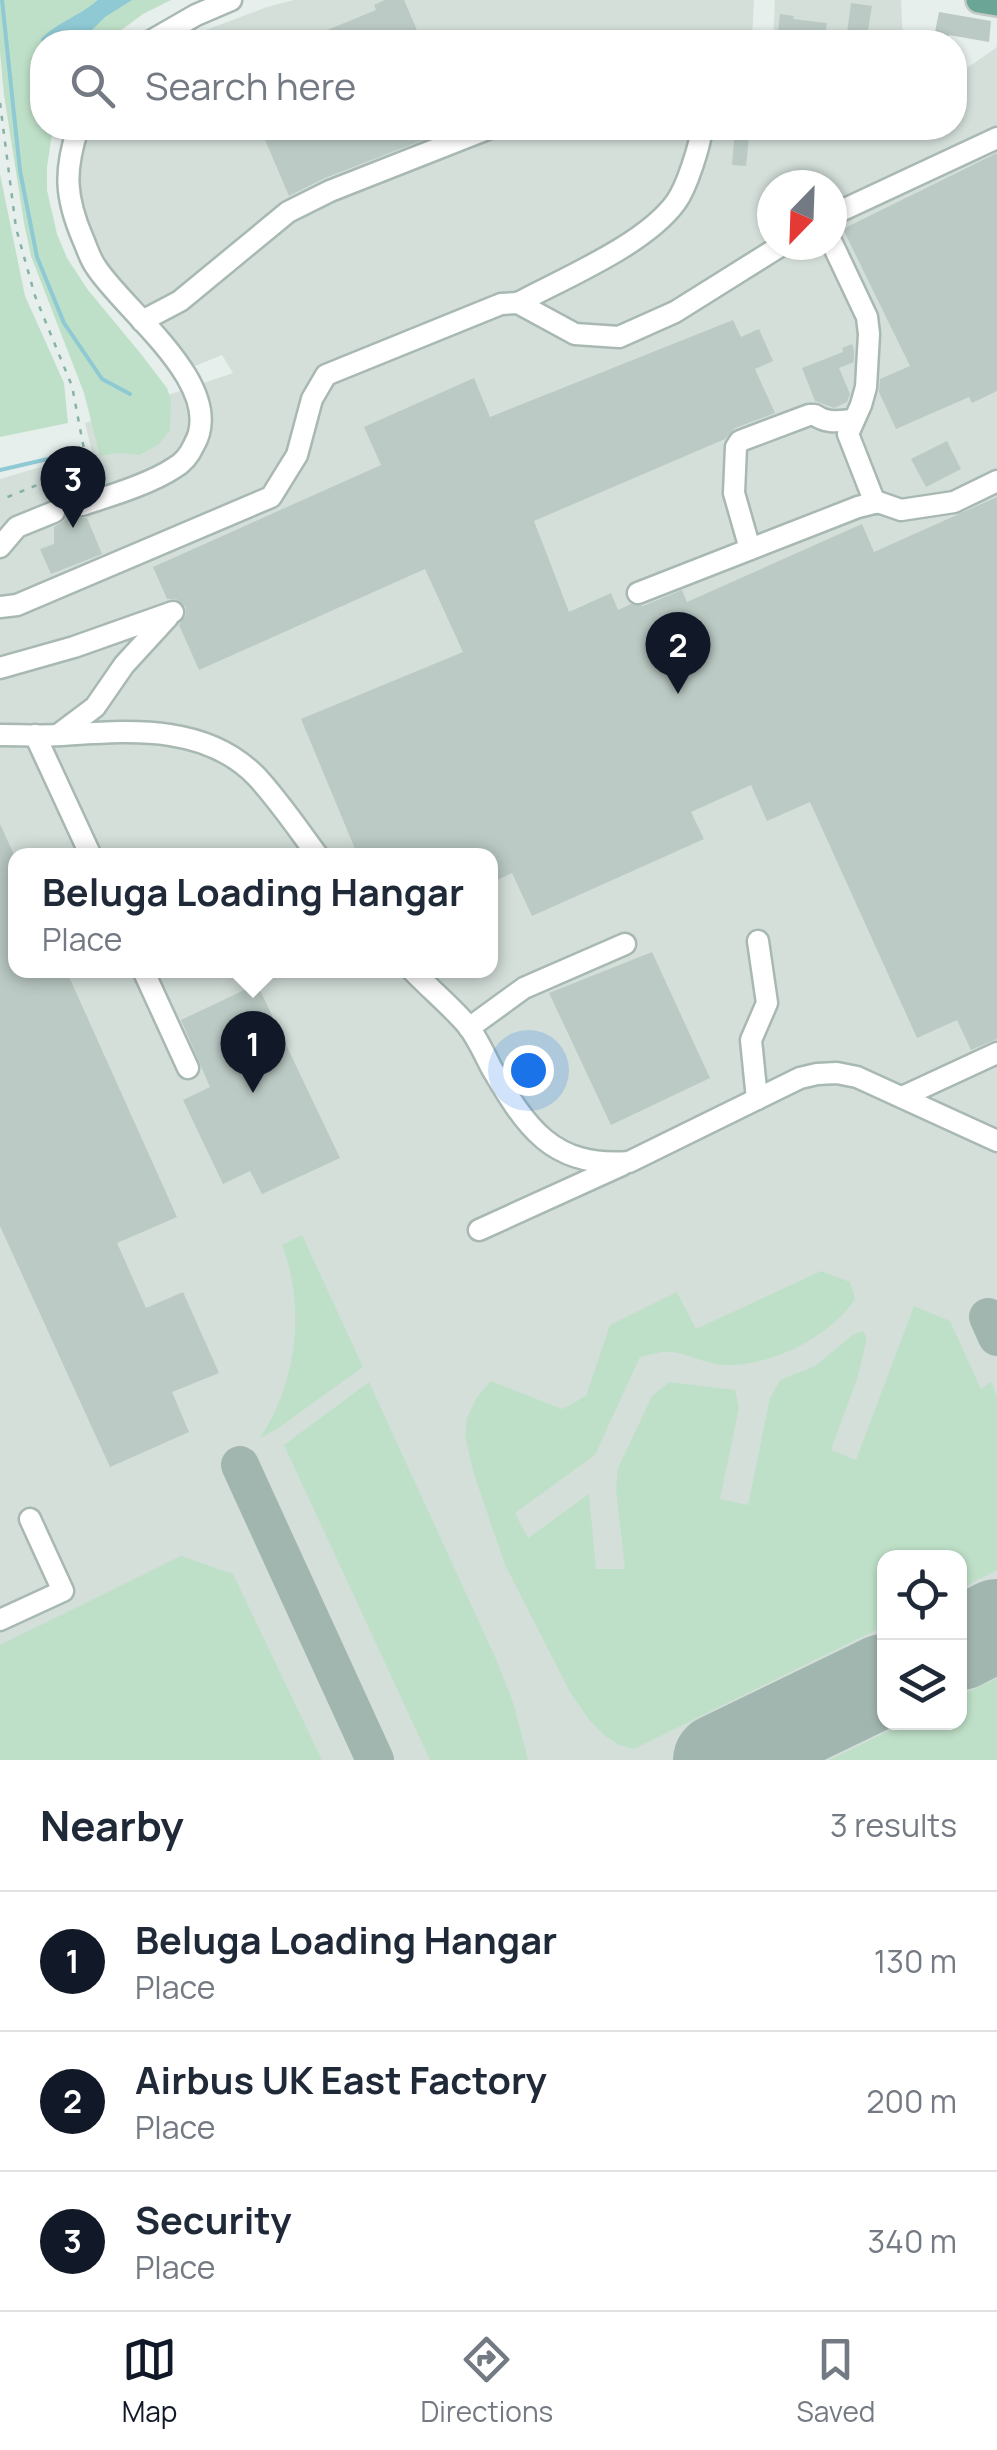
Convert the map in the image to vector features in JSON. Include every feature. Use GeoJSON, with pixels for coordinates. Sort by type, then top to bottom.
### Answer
{"type":"FeatureCollection","features":[{"type":"Feature","properties":{"kind":"main road"},"geometry":{"type":"LineString","coordinates":[[979,0],[997,3]]}},
{"type":"Feature","properties":{"kind":"street"},"geometry":{"type":"LineString","coordinates":[[170,30],[231,0]]}},
{"type":"Feature","properties":{"kind":"street"},"geometry":{"type":"LineString","coordinates":[[847,209],[997,138]]}},
{"type":"Feature","properties":{"kind":"street"},"geometry":{"type":"LineString","coordinates":[[74,140],[68,180],[71,210],[96,267],[173,355],[190,381],[201,422],[198,439],[175,468],[82,505]]}},
{"type":"Feature","properties":{"kind":"street"},"geometry":{"type":"LineString","coordinates":[[142,321],[180,301],[288,212],[460,140]]}},
{"type":"Feature","properties":{"kind":"street"},"geometry":{"type":"LineString","coordinates":[[0,606],[17,605],[271,496],[298,455],[312,399],[326,375],[501,304],[518,303],[584,271],[649,228],[678,200],[700,140]]}},
{"type":"Feature","properties":{"kind":"street"},"geometry":{"type":"LineString","coordinates":[[518,303],[575,334],[620,337],[675,312],[758,260]]}},
{"type":"Feature","properties":{"kind":"street"},"geometry":{"type":"LineString","coordinates":[[840,260],[868,318],[866,387],[848,434],[875,503]]}},
{"type":"Feature","properties":{"kind":"street"},"geometry":{"type":"LineString","coordinates":[[750,549],[734,493],[736,448],[740,442],[809,416],[830,422],[854,420]]}},
{"type":"Feature","properties":{"kind":"street"},"geometry":{"type":"LineString","coordinates":[[638,593],[858,506],[875,503],[901,510],[954,502],[997,482]]}},
{"type":"Feature","properties":{"kind":"street"},"geometry":{"type":"LineString","coordinates":[[0,547],[17,527],[54,512]]}},
{"type":"Feature","properties":{"kind":"street"},"geometry":{"type":"LineString","coordinates":[[0,668],[173,612],[124,664],[95,708],[46,735]]}},
{"type":"Feature","properties":{"kind":"street"},"geometry":{"type":"LineString","coordinates":[[0,734],[147,731],[213,746],[257,777],[312,848]]}},
{"type":"Feature","properties":{"kind":"street"},"geometry":{"type":"LineString","coordinates":[[46,735],[87,848]]}},
{"type":"Feature","properties":{"kind":"street"},"geometry":{"type":"LineString","coordinates":[[757,1100],[751,1040],[766,1003],[758,941]]}},
{"type":"Feature","properties":{"kind":"street"},"geometry":{"type":"LineString","coordinates":[[469,1028],[524,988],[625,944]]}},
{"type":"Feature","properties":{"kind":"street"},"geometry":{"type":"LineString","coordinates":[[147,978],[188,1068]]}},
{"type":"Feature","properties":{"kind":"street"},"geometry":{"type":"LineString","coordinates":[[420,978],[469,1028],[526,1124],[553,1147],[592,1162],[629,1162]]}},
{"type":"Feature","properties":{"kind":"street"},"geometry":{"type":"LineString","coordinates":[[902,1097],[997,1053]]}},
{"type":"Feature","properties":{"kind":"street"},"geometry":{"type":"LineString","coordinates":[[478,1230],[800,1078],[818,1074],[856,1078],[997,1141]]}},
{"type":"Feature","properties":{"kind":"street"},"geometry":{"type":"LineString","coordinates":[[0,1620],[63,1591],[30,1520]]}},
{"type":"Feature","properties":{"kind":"path"},"geometry":{"type":"LineString","coordinates":[[0,102],[16,228],[36,296],[72,386],[88,466],[0,500]]}},
{"type":"Feature","properties":{"kind":"shaded area"},"geometry":{"type":"Polygon","coordinates":[[[294,0],[754,0],[753,30],[206,30],[294,0]]]}},
{"type":"Feature","properties":{"kind":"shaded area"},"geometry":{"type":"Polygon","coordinates":[[[775,0],[901,0],[902,30],[774,30],[775,0]]]}},
{"type":"Feature","properties":{"kind":"shaded area"},"geometry":{"type":"Polygon","coordinates":[[[997,45],[997,1760],[0,1760],[0,479],[92,452],[85,423],[233,373],[222,355],[195,366],[143,317],[111,278],[82,220],[76,182],[82,140],[967,140],[967,68],[997,45]]]}},
{"type":"Feature","properties":{"kind":"green space"},"geometry":{"type":"Polygon","coordinates":[[[0,0],[171,0],[121,30],[30,30],[30,140],[51,140],[47,190],[57,234],[88,290],[167,388],[171,400],[170,430],[158,445],[139,455],[100,456],[84,393],[31,256],[0,52],[0,0]]]}},
{"type":"Feature","properties":{"kind":"green space"},"geometry":{"type":"Polygon","coordinates":[[[0,174],[25,296],[64,383],[68,423],[0,437],[0,174]]]}},
{"type":"Feature","properties":{"kind":"green space"},"geometry":{"type":"Polygon","coordinates":[[[302,1235],[363,1367],[260,1438],[282,1393],[294,1344],[294,1293],[282,1245],[302,1235]]]}},
{"type":"Feature","properties":{"kind":"green space"},"geometry":{"type":"Polygon","coordinates":[[[821,1271],[850,1282],[855,1299],[815,1337],[762,1360],[719,1365],[672,1352],[640,1357],[595,1455],[515,1513],[528,1538],[589,1494],[596,1569],[625,1569],[616,1490],[618,1468],[652,1396],[669,1382],[735,1390],[739,1408],[720,1499],[748,1505],[770,1398],[780,1380],[815,1366],[863,1331],[867,1338],[858,1376],[831,1450],[856,1460],[914,1306],[950,1321],[981,1389],[991,1382],[997,1396],[997,1570],[967,1585],[967,1550],[877,1550],[877,1629],[634,1749],[605,1736],[589,1720],[570,1692],[505,1565],[473,1471],[465,1435],[467,1418],[477,1397],[491,1381],[562,1409],[586,1396],[610,1325],[677,1292],[696,1329],[821,1271]]]}},
{"type":"Feature","properties":{"kind":"green space"},"geometry":{"type":"Polygon","coordinates":[[[369,1382],[497,1661],[514,1705],[528,1760],[430,1760],[284,1445],[369,1382]]]}},
{"type":"Feature","properties":{"kind":"green space"},"geometry":{"type":"Polygon","coordinates":[[[181,1556],[233,1574],[322,1760],[0,1760],[0,1645],[181,1556]]]}},
{"type":"Feature","properties":{"kind":"green space"},"geometry":{"type":"Polygon","coordinates":[[[997,1678],[997,1760],[829,1760],[891,1730],[967,1730],[967,1693],[997,1678]]]}},
{"type":"Feature","properties":{"kind":"water"},"geometry":{"type":"Polygon","coordinates":[[[98,0],[132,0],[92,30],[52,30],[98,0]]]}},
{"type":"Feature","properties":{"kind":"building"},"geometry":{"type":"Polygon","coordinates":[[[385,0],[404,0],[417,30],[327,30],[376,10],[374,5],[385,0]]]}},
{"type":"Feature","properties":{"kind":"building"},"geometry":{"type":"Polygon","coordinates":[[[851,3],[872,6],[868,30],[847,30],[851,3]]]}},
{"type":"Feature","properties":{"kind":"building"},"geometry":{"type":"Polygon","coordinates":[[[939,12],[991,21],[989,42],[967,38],[967,30],[935,30],[939,12]]]}},
{"type":"Feature","properties":{"kind":"building"},"geometry":{"type":"Polygon","coordinates":[[[780,14],[827,23],[826,30],[778,30],[780,14]]]}},
{"type":"Feature","properties":{"kind":"building"},"geometry":{"type":"Polygon","coordinates":[[[265,140],[423,140],[325,178],[289,196],[265,140]]]}},
{"type":"Feature","properties":{"kind":"building"},"geometry":{"type":"Polygon","coordinates":[[[734,140],[749,140],[746,166],[732,165],[734,140]]]}},
{"type":"Feature","properties":{"kind":"building"},"geometry":{"type":"Polygon","coordinates":[[[997,153],[997,391],[972,403],[969,397],[896,429],[879,392],[880,379],[910,366],[847,237],[847,227],[997,153]]]}},
{"type":"Feature","properties":{"kind":"building"},"geometry":{"type":"Polygon","coordinates":[[[733,320],[741,337],[759,329],[773,361],[755,369],[775,413],[735,428],[725,439],[534,521],[569,612],[611,593],[618,610],[631,604],[643,606],[682,590],[687,602],[862,524],[874,552],[997,497],[997,1039],[971,1050],[957,1020],[917,1038],[810,802],[767,821],[751,785],[691,812],[704,839],[532,916],[512,873],[498,879],[498,848],[355,848],[301,719],[463,652],[425,569],[199,670],[179,625],[186,607],[176,599],[167,599],[153,567],[381,465],[364,427],[474,378],[490,417],[733,320]]]}},
{"type":"Feature","properties":{"kind":"building"},"geometry":{"type":"Polygon","coordinates":[[[852,344],[854,362],[839,368],[850,394],[847,402],[834,408],[815,401],[802,368],[843,352],[842,348],[852,344]]]}},
{"type":"Feature","properties":{"kind":"building"},"geometry":{"type":"Polygon","coordinates":[[[947,441],[961,469],[926,487],[911,459],[947,441]]]}},
{"type":"Feature","properties":{"kind":"building"},"geometry":{"type":"Polygon","coordinates":[[[69,475],[76,493],[69,501],[69,510],[78,518],[87,518],[102,554],[51,574],[40,549],[54,544],[54,527],[67,515],[63,502],[53,499],[52,483],[69,475]]]}},
{"type":"Feature","properties":{"kind":"building"},"geometry":{"type":"Polygon","coordinates":[[[0,824],[11,848],[8,978],[70,978],[177,1217],[117,1243],[146,1308],[183,1292],[219,1373],[172,1392],[189,1432],[110,1467],[0,1226],[0,824]]]}},
{"type":"Feature","properties":{"kind":"building"},"geometry":{"type":"Polygon","coordinates":[[[652,952],[710,1078],[611,1125],[549,993],[652,952]]]}},
{"type":"Feature","properties":{"kind":"building"},"geometry":{"type":"Polygon","coordinates":[[[257,984],[340,1158],[262,1194],[250,1171],[223,1184],[183,1100],[210,1087],[181,1020],[257,984]]]}},
{"type":"Feature","properties":{"kind":"waterway"},"geometry":{"type":"LineString","coordinates":[[2,0],[20,171],[37,257],[64,323],[102,379],[130,394]]}},
{"type":"Feature","properties":{"kind":"waterway"},"geometry":{"type":"LineString","coordinates":[[0,470],[65,455]]}},
{"type":"Feature","properties":{"kind":"taxiway"},"geometry":{"type":"LineString","coordinates":[[988,1317],[997,1337]]}},
{"type":"Feature","properties":{"kind":"taxiway"},"geometry":{"type":"LineString","coordinates":[[240,1465],[375,1760]]}},
{"type":"Feature","properties":{"kind":"runway"},"geometry":{"type":"LineString","coordinates":[[967,1640],[997,1625]]}},
{"type":"Feature","properties":{"kind":"runway"},"geometry":{"type":"LineString","coordinates":[[719,1760],[877,1683]]}},
{"type":"Feature","properties":{"kind":"place","name":"Security"},"geometry":{"type":"Point","coordinates":[73,528]}},
{"type":"Feature","properties":{"kind":"place","name":"Airbus UK East Factory"},"geometry":{"type":"Point","coordinates":[678,694]}},
{"type":"Feature","properties":{"kind":"place","name":"Beluga Loading Hangar"},"geometry":{"type":"Point","coordinates":[253,1093]}}]}
